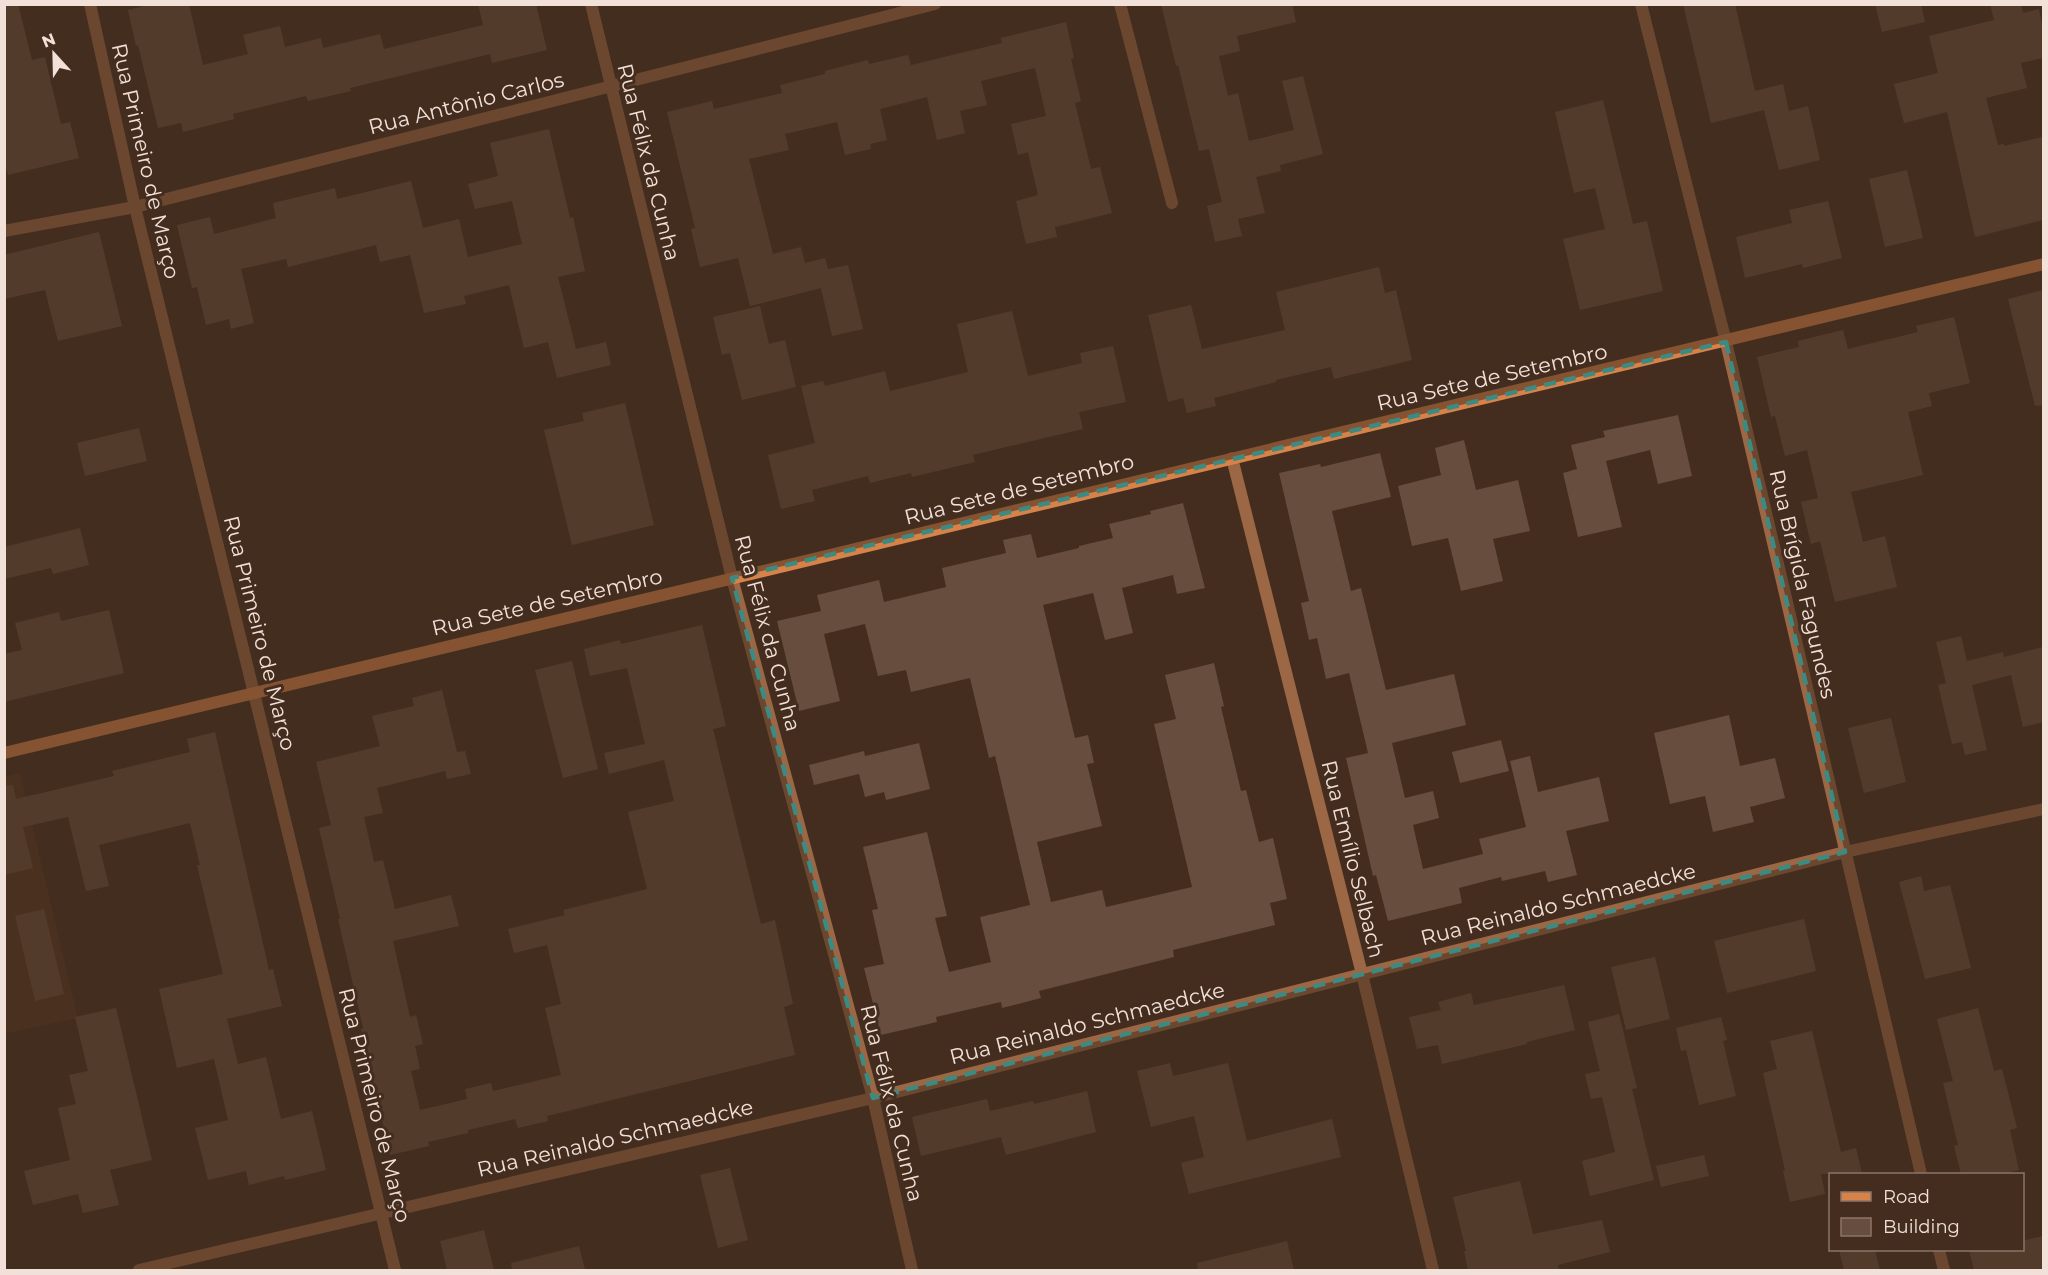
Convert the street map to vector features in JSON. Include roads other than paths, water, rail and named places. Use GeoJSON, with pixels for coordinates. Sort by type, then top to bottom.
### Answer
{"type":"FeatureCollection","features":[{"type":"Feature","properties":{"kind":"main road","name":"Rua Sete de Setembro"},"geometry":{"type":"LineString","coordinates":[[4,753],[1232,458],[1726,342],[2043,264]]}},
{"type":"Feature","properties":{"kind":"street","name":"Rua Primeiro de Março"},"geometry":{"type":"LineString","coordinates":[[90,4],[135,207],[395,1270]]}},
{"type":"Feature","properties":{"kind":"street","name":"Rua Félix da Cunha"},"geometry":{"type":"LineString","coordinates":[[591,4],[732,578],[873,1098],[912,1270]]}},
{"type":"Feature","properties":{"kind":"street","name":"Rua Antônio Carlos"},"geometry":{"type":"LineString","coordinates":[[4,231],[135,207],[935,4]]}},
{"type":"Feature","properties":{"kind":"street"},"geometry":{"type":"LineString","coordinates":[[1120,4],[1172,203]]}},
{"type":"Feature","properties":{"kind":"street","name":"Rua Brígida Fagundes"},"geometry":{"type":"LineString","coordinates":[[1641,4],[1726,342],[1921,1173]]}},
{"type":"Feature","properties":{"kind":"street","name":"Rua Emílio Selbach"},"geometry":{"type":"LineString","coordinates":[[1232,458],[1362,974],[1433,1270]]}},
{"type":"Feature","properties":{"kind":"street","name":"Rua Reinaldo Schmaedcke"},"geometry":{"type":"LineString","coordinates":[[139,1270],[873,1098],[1845,852],[2043,808]]}},
{"type":"Feature","properties":{"kind":"street"},"geometry":{"type":"LineString","coordinates":[[1939,1251],[1944,1270]]}}]}
